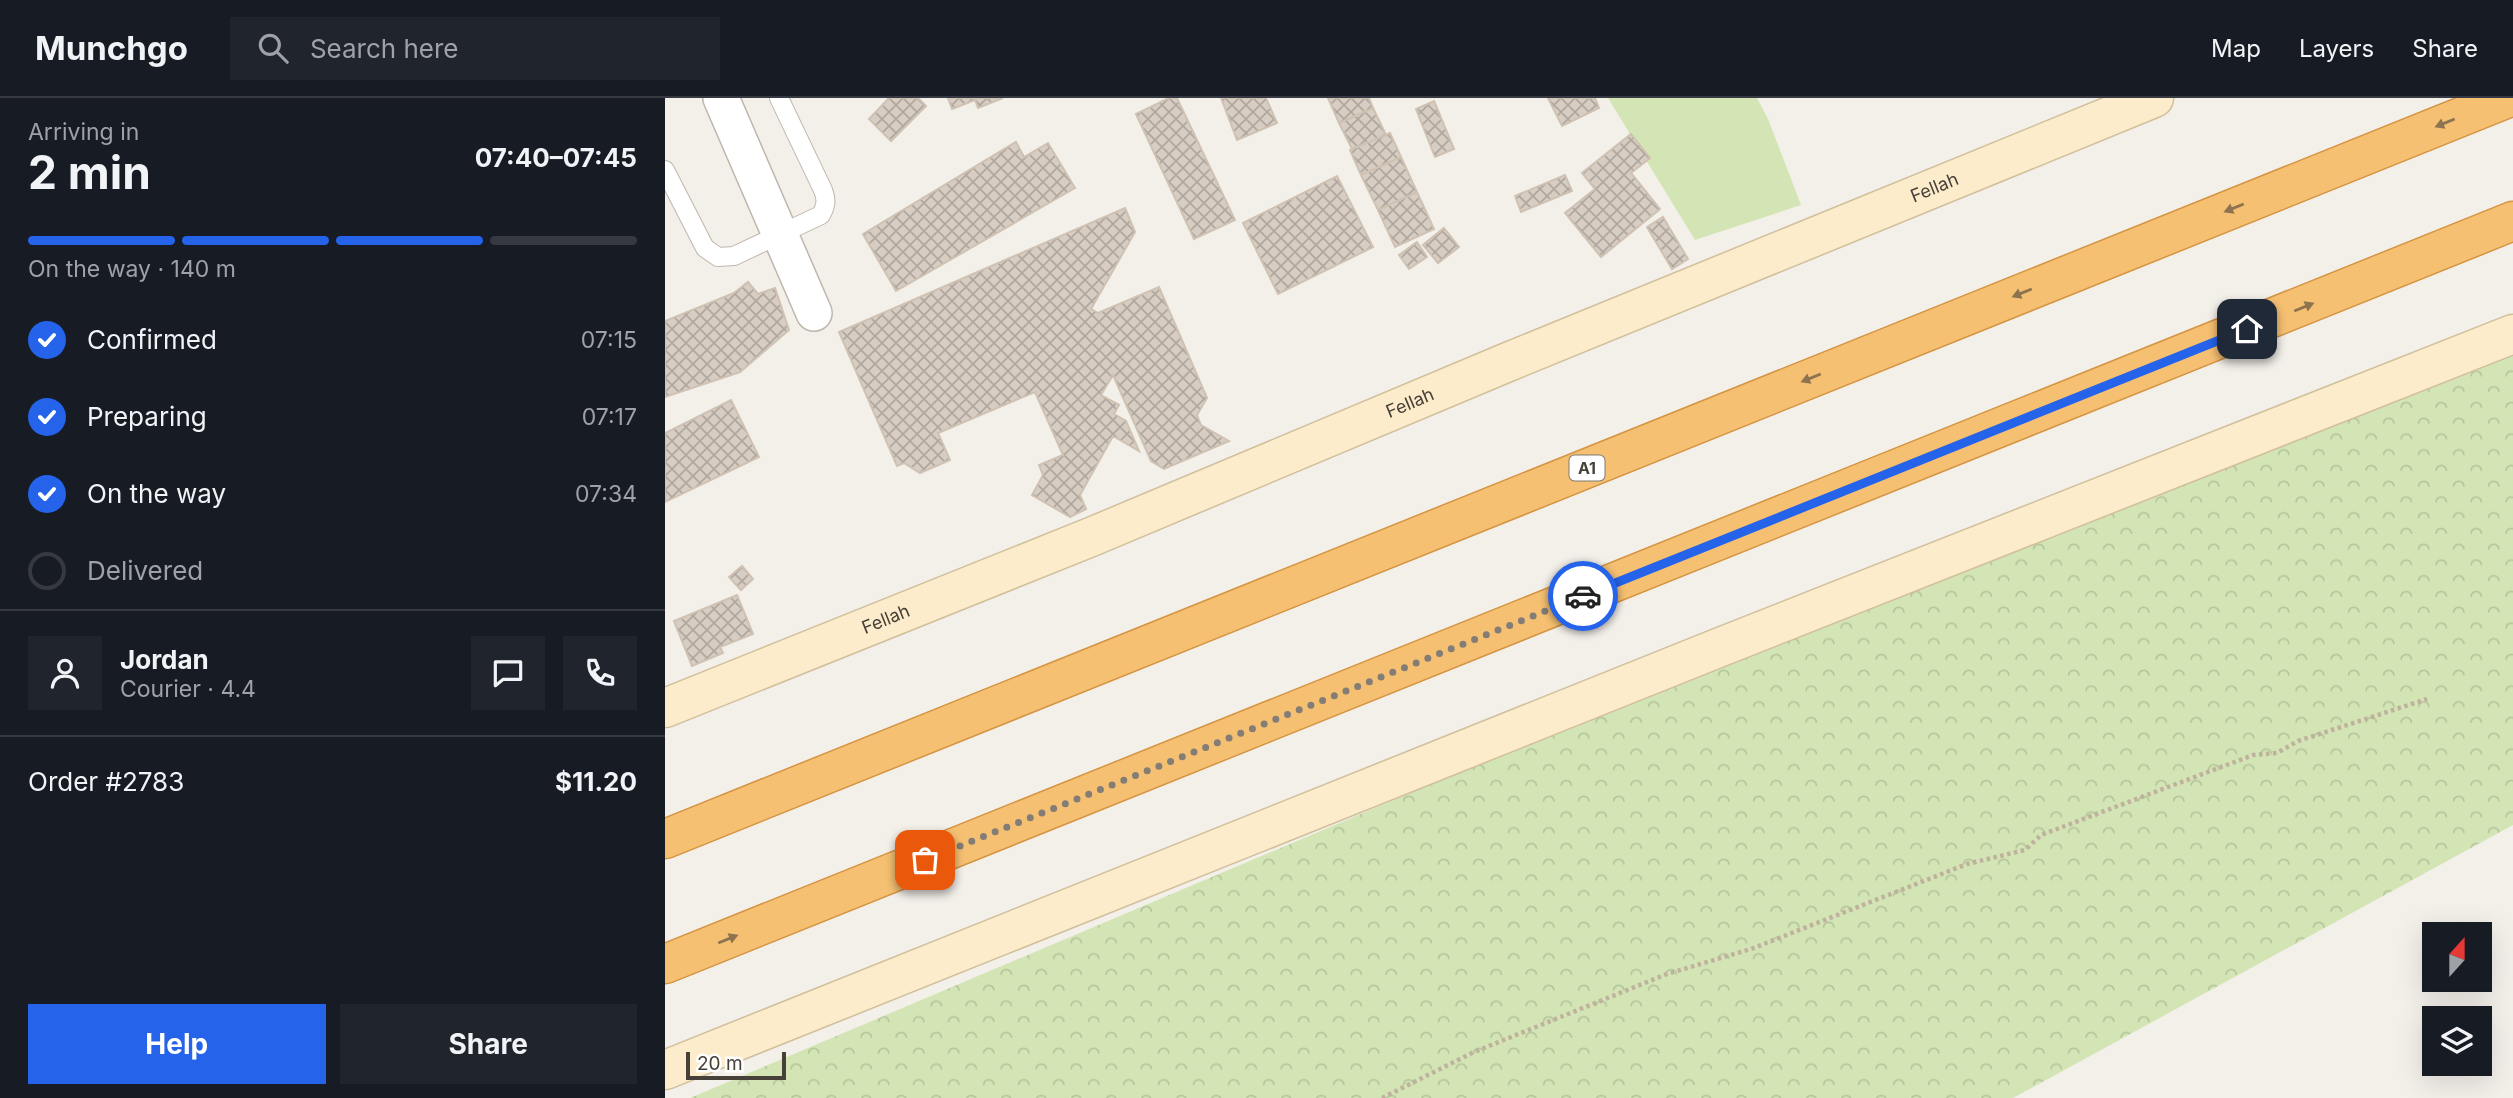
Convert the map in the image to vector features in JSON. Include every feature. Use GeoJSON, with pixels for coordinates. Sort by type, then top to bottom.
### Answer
{"type":"FeatureCollection","features":[{"type":"Feature","properties":{"kind":"highway","name":"A1"},"geometry":{"type":"LineString","coordinates":[[665,839],[2508,98]]}},
{"type":"Feature","properties":{"kind":"highway"},"geometry":{"type":"LineString","coordinates":[[665,964],[2513,221]]}},
{"type":"Feature","properties":{"kind":"street"},"geometry":{"type":"LineString","coordinates":[[721,98],[814,313]]}},
{"type":"Feature","properties":{"kind":"street","name":"Fellah"},"geometry":{"type":"LineString","coordinates":[[665,708],[1091,537],[1546,346],[2154,98]]}},
{"type":"Feature","properties":{"kind":"street"},"geometry":{"type":"LineString","coordinates":[[665,1070],[2513,334]]}},
{"type":"Feature","properties":{"kind":"lane"},"geometry":{"type":"LineString","coordinates":[[665,170],[705,247],[718,257],[734,256],[821,215],[826,199],[779,98]]}},
{"type":"Feature","properties":{"kind":"path"},"geometry":{"type":"LineString","coordinates":[[1382,1098],[1474,1052],[1667,974],[1751,949],[1967,864],[2025,850],[2041,835],[2253,755],[2277,753],[2298,741],[2427,699]]}},
{"type":"Feature","properties":{"kind":"green space"},"geometry":{"type":"Polygon","coordinates":[[[1608,98],[1757,98],[1768,119],[1801,205],[1695,240],[1608,98]]]}},
{"type":"Feature","properties":{"kind":"green space"},"geometry":{"type":"Polygon","coordinates":[[[2513,326],[2513,825],[2013,1098],[690,1098],[2513,326]]]}},
{"type":"Feature","properties":{"kind":"building"},"geometry":{"type":"Polygon","coordinates":[[[889,98],[918,98],[926,106],[891,141],[869,119],[889,98]]]}},
{"type":"Feature","properties":{"kind":"building"},"geometry":{"type":"Polygon","coordinates":[[[948,98],[1003,98],[978,108],[975,100],[952,109],[948,98]]]}},
{"type":"Feature","properties":{"kind":"building"},"geometry":{"type":"Polygon","coordinates":[[[1169,98],[1177,98],[1235,220],[1194,239],[1136,114],[1169,98]]]}},
{"type":"Feature","properties":{"kind":"building"},"geometry":{"type":"Polygon","coordinates":[[[1221,98],[1266,98],[1277,123],[1237,140],[1221,98]]]}},
{"type":"Feature","properties":{"kind":"building"},"geometry":{"type":"Polygon","coordinates":[[[1328,98],[1369,98],[1373,108],[1339,123],[1328,98]]]}},
{"type":"Feature","properties":{"kind":"building"},"geometry":{"type":"Polygon","coordinates":[[[1548,98],[1595,98],[1599,108],[1562,126],[1548,98]]]}},
{"type":"Feature","properties":{"kind":"building"},"geometry":{"type":"Polygon","coordinates":[[[1434,101],[1454,149],[1435,157],[1416,109],[1434,101]]]}},
{"type":"Feature","properties":{"kind":"building"},"geometry":{"type":"Polygon","coordinates":[[[1373,108],[1386,135],[1352,149],[1339,123],[1373,108]]]}},
{"type":"Feature","properties":{"kind":"building"},"geometry":{"type":"Polygon","coordinates":[[[1390,133],[1401,157],[1361,175],[1350,150],[1390,133]]]}},
{"type":"Feature","properties":{"kind":"building"},"geometry":{"type":"Polygon","coordinates":[[[1631,134],[1650,158],[1631,173],[1660,209],[1601,257],[1565,213],[1595,189],[1582,173],[1631,134]]]}},
{"type":"Feature","properties":{"kind":"building"},"geometry":{"type":"Polygon","coordinates":[[[1016,142],[1024,157],[1048,143],[1075,188],[896,291],[863,234],[1016,142]]]}},
{"type":"Feature","properties":{"kind":"building"},"geometry":{"type":"Polygon","coordinates":[[[1401,157],[1417,192],[1378,210],[1361,175],[1401,157]]]}},
{"type":"Feature","properties":{"kind":"building"},"geometry":{"type":"Polygon","coordinates":[[[1565,175],[1572,191],[1521,212],[1515,196],[1565,175]]]}},
{"type":"Feature","properties":{"kind":"building"},"geometry":{"type":"Polygon","coordinates":[[[1337,176],[1373,247],[1278,294],[1243,223],[1337,176]]]}},
{"type":"Feature","properties":{"kind":"building"},"geometry":{"type":"Polygon","coordinates":[[[1417,192],[1434,229],[1395,247],[1378,210],[1417,192]]]}},
{"type":"Feature","properties":{"kind":"building"},"geometry":{"type":"Polygon","coordinates":[[[1125,208],[1135,232],[1091,309],[1098,313],[1159,287],[1207,398],[1197,415],[1201,425],[1229,441],[1164,469],[1151,461],[1113,375],[1101,395],[1119,405],[1114,414],[1126,421],[1139,451],[1113,436],[1080,495],[1086,509],[1070,517],[1032,495],[1043,475],[1039,465],[1063,455],[1035,392],[938,433],[950,460],[920,473],[904,463],[897,466],[839,332],[1125,208]]]}},
{"type":"Feature","properties":{"kind":"building"},"geometry":{"type":"Polygon","coordinates":[[[1663,217],[1688,259],[1672,269],[1647,227],[1663,217]]]}},
{"type":"Feature","properties":{"kind":"building"},"geometry":{"type":"Polygon","coordinates":[[[1444,228],[1459,247],[1438,263],[1423,245],[1444,228]]]}},
{"type":"Feature","properties":{"kind":"building"},"geometry":{"type":"Polygon","coordinates":[[[1417,242],[1427,257],[1409,269],[1399,255],[1417,242]]]}},
{"type":"Feature","properties":{"kind":"building"},"geometry":{"type":"Polygon","coordinates":[[[748,282],[758,294],[775,288],[789,330],[740,372],[665,397],[665,321],[734,293],[748,282]]]}},
{"type":"Feature","properties":{"kind":"building"},"geometry":{"type":"Polygon","coordinates":[[[731,400],[759,457],[665,502],[665,433],[731,400]]]}},
{"type":"Feature","properties":{"kind":"building"},"geometry":{"type":"Polygon","coordinates":[[[742,566],[753,579],[741,590],[729,577],[742,566]]]}},
{"type":"Feature","properties":{"kind":"building"},"geometry":{"type":"Polygon","coordinates":[[[737,595],[753,634],[720,647],[723,653],[692,666],[674,621],[737,595]]]}},
{"type":"Feature","properties":{"kind":"way so far"},"geometry":{"type":"LineString","coordinates":[[925,860],[1583,596]]}},
{"type":"Feature","properties":{"kind":"route"},"geometry":{"type":"LineString","coordinates":[[1583,596],[2247,329]]}}]}
